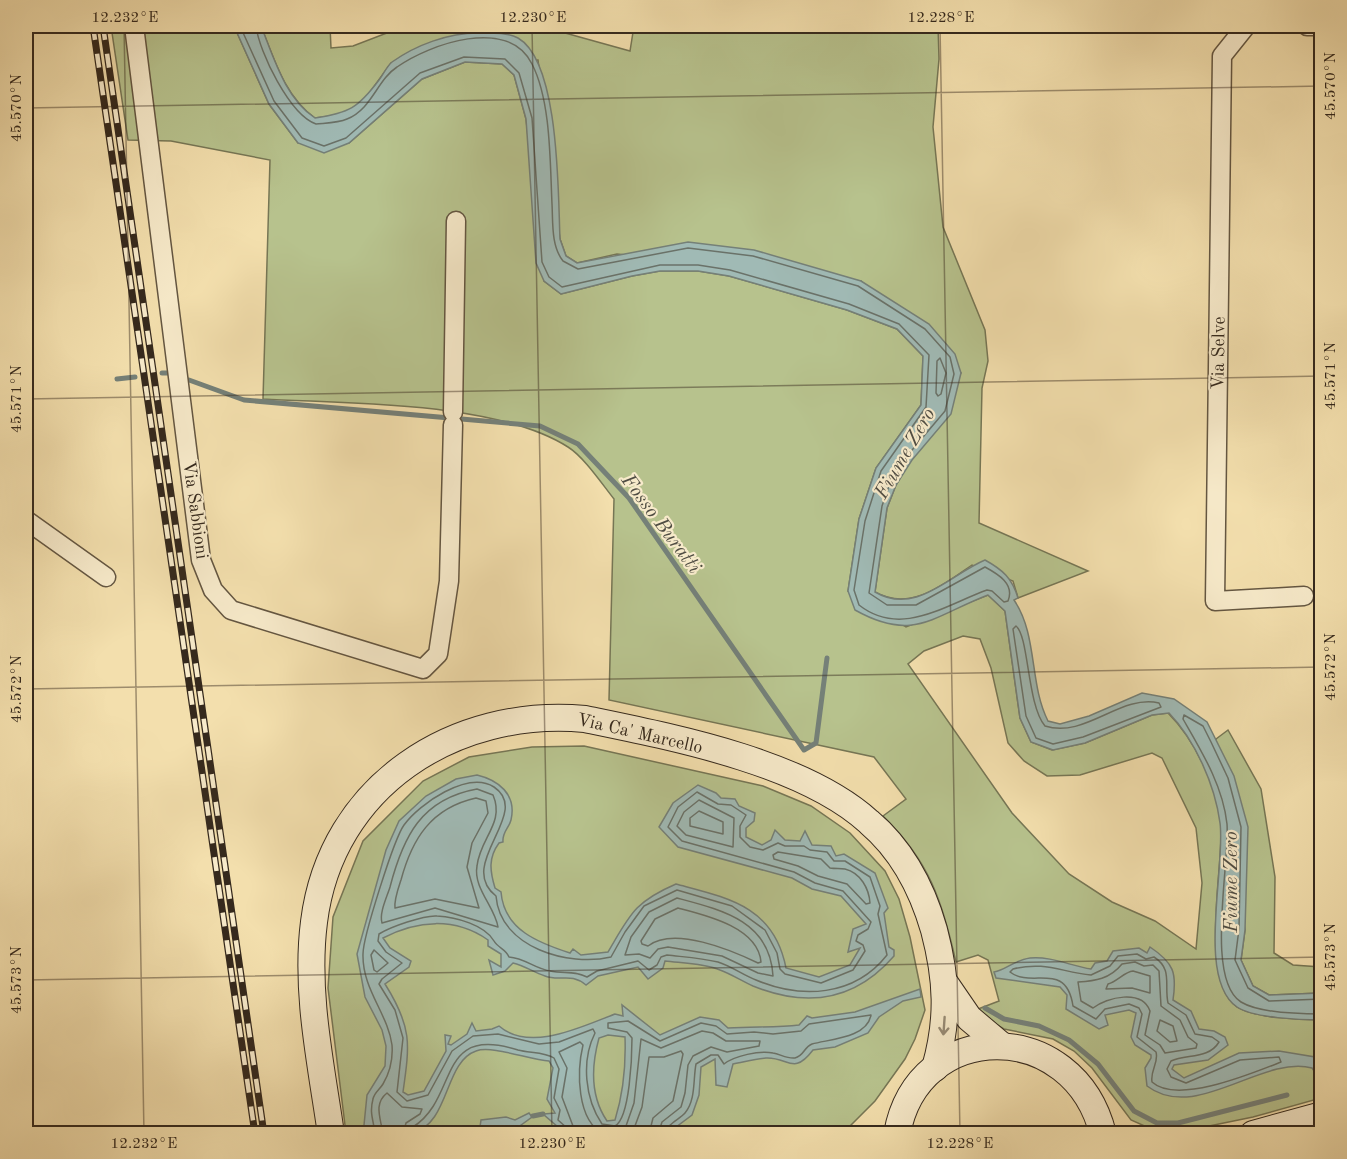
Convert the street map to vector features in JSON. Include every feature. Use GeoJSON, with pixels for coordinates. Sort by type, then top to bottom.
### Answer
{"type":"FeatureCollection","features":[{"type":"Feature","properties":{"kind":"main road","name":"Via Ca' Marcello"},"geometry":{"type":"LineString","coordinates":[[331,1134],[314,1012],[311,968],[314,921],[328,865],[356,815],[396,773],[448,740],[492,724],[538,717],[595,721],[736,756],[831,795],[851,807],[886,838],[913,877],[931,920],[945,983],[945,1030],[935,1068]]}},
{"type":"Feature","properties":{"kind":"main road","name":"Via Ca' Marcello"},"geometry":{"type":"LineString","coordinates":[[945,983],[969,1018],[1001,1046]]}},
{"type":"Feature","properties":{"kind":"main road","name":"Via Ca' Marcello"},"geometry":{"type":"LineString","coordinates":[[896,1133],[910,1096],[935,1068],[955,1056],[977,1048],[1001,1046],[1042,1054],[1061,1065],[1077,1079],[1090,1096],[1101,1125]]}},
{"type":"Feature","properties":{"kind":"main road"},"geometry":{"type":"LineString","coordinates":[[1252,1134],[1322,1115]]}},
{"type":"Feature","properties":{"kind":"main road"},"geometry":{"type":"LineString","coordinates":[[1101,1125],[1126,1134]]}},
{"type":"Feature","properties":{"kind":"street","name":"Via Sabbioni"},"geometry":{"type":"LineString","coordinates":[[134,26],[201,561],[213,590],[231,610],[423,669],[438,654],[449,581],[456,221]]}},
{"type":"Feature","properties":{"kind":"street","name":"Via Selve"},"geometry":{"type":"LineString","coordinates":[[1246,26],[1222,56],[1215,601],[1304,596]]}},
{"type":"Feature","properties":{"kind":"street"},"geometry":{"type":"LineString","coordinates":[[1307,26],[1322,26]]}},
{"type":"Feature","properties":{"kind":"street"},"geometry":{"type":"LineString","coordinates":[[26,520],[106,577]]}},
{"type":"Feature","properties":{"kind":"green space"},"geometry":{"type":"Polygon","coordinates":[[[111,26],[234,26],[269,104],[298,143],[349,143],[422,79],[465,62],[502,64],[514,75],[526,119],[544,281],[561,294],[660,271],[698,271],[729,276],[847,310],[897,329],[923,356],[921,405],[876,468],[859,519],[848,591],[906,627],[988,595],[1005,611],[1020,718],[1031,742],[1052,750],[1085,743],[1152,715],[1168,713],[1196,751],[1216,797],[1221,827],[1221,846],[1216,950],[1219,974],[1225,993],[1237,1007],[1254,1014],[1278,1018],[1321,1020],[1321,1098],[1253,1117],[1175,1133],[1158,1132],[1131,1120],[1092,1068],[1074,1051],[1053,1039],[1004,1029],[973,1011],[999,1001],[988,960],[978,955],[956,962],[945,919],[932,883],[912,849],[883,816],[906,799],[874,757],[609,700],[614,499],[586,464],[568,447],[538,432],[502,421],[463,413],[378,404],[263,399],[270,160],[171,141],[128,140],[111,26]],[[963,636],[924,651],[908,664],[1012,813],[1069,874],[1112,902],[1155,921],[1196,949],[1202,883],[1196,828],[1162,758],[1152,753],[1080,775],[1047,776],[1024,761],[1008,743],[991,668],[980,639],[963,636]]]}},
{"type":"Feature","properties":{"kind":"green space"},"geometry":{"type":"Polygon","coordinates":[[[261,26],[330,26],[331,48],[353,46],[405,26],[540,26],[630,51],[634,26],[938,26],[939,59],[933,127],[943,227],[985,330],[988,361],[982,388],[979,523],[1088,571],[1018,598],[1013,581],[972,565],[938,588],[913,598],[888,597],[875,592],[887,508],[896,485],[961,373],[861,281],[617,254],[577,263],[566,256],[560,239],[538,60],[391,63],[365,99],[345,114],[315,118],[288,88],[261,26]]]}},
{"type":"Feature","properties":{"kind":"green space"},"geometry":{"type":"Polygon","coordinates":[[[1228,730],[1261,789],[1275,877],[1274,953],[1293,965],[1321,967],[1321,993],[1269,995],[1253,986],[1241,960],[1245,930],[1216,739],[1228,730]]]}},
{"type":"Feature","properties":{"kind":"green space"},"geometry":{"type":"Polygon","coordinates":[[[584,746],[763,786],[811,806],[850,833],[885,871],[899,899],[910,937],[925,1010],[905,1059],[875,1101],[843,1133],[346,1133],[328,988],[333,917],[363,841],[423,781],[469,757],[532,747],[584,746]]]}},
{"type":"Feature","properties":{"kind":"water","name":"Fiume Zero"},"geometry":{"type":"Polygon","coordinates":[[[234,26],[261,26],[288,89],[305,110],[315,118],[352,108],[372,89],[392,62],[422,45],[455,35],[498,33],[514,36],[532,52],[542,73],[549,101],[557,162],[560,239],[566,256],[577,263],[688,242],[754,250],[861,281],[929,324],[955,354],[961,373],[951,414],[912,460],[896,485],[887,508],[875,592],[890,598],[904,599],[918,596],[932,591],[985,560],[1006,575],[1016,591],[1018,598],[1014,600],[1027,628],[1038,691],[1048,721],[1060,724],[1089,716],[1142,693],[1174,699],[1207,722],[1234,776],[1248,827],[1245,930],[1241,960],[1253,986],[1269,995],[1321,993],[1321,1020],[1278,1018],[1254,1014],[1237,1007],[1225,993],[1218,973],[1215,948],[1221,843],[1217,808],[1209,779],[1195,750],[1169,713],[1152,715],[1085,743],[1053,750],[1031,742],[1020,718],[1005,611],[988,595],[937,618],[909,625],[893,625],[875,620],[855,610],[848,591],[859,519],[876,468],[921,405],[923,356],[897,329],[847,310],[729,276],[698,271],[660,271],[561,294],[544,281],[536,263],[526,119],[514,75],[502,64],[465,62],[422,79],[349,143],[324,153],[298,143],[269,104],[234,26]]]}},
{"type":"Feature","properties":{"kind":"water"},"geometry":{"type":"Polygon","coordinates":[[[477,775],[485,777],[499,785],[508,796],[512,811],[511,820],[503,842],[499,843],[493,854],[491,870],[493,882],[495,888],[501,892],[509,916],[516,925],[525,933],[547,945],[570,953],[573,949],[581,955],[608,952],[634,911],[651,897],[676,884],[730,900],[760,918],[780,947],[786,968],[819,977],[850,965],[860,948],[848,952],[853,929],[866,924],[841,896],[812,889],[792,878],[678,847],[659,827],[673,803],[698,785],[716,793],[721,798],[735,799],[739,806],[755,813],[754,821],[746,828],[746,837],[762,845],[771,840],[775,830],[785,840],[800,841],[805,831],[812,845],[831,846],[836,856],[844,854],[875,873],[888,908],[884,913],[889,947],[894,950],[894,956],[863,983],[829,996],[811,998],[773,993],[707,966],[665,961],[663,968],[648,979],[638,967],[598,976],[586,985],[570,978],[551,978],[513,963],[505,971],[493,975],[489,960],[501,967],[501,954],[488,946],[488,940],[462,927],[436,924],[409,927],[383,938],[390,948],[411,961],[409,967],[385,984],[400,1012],[407,1036],[408,1048],[403,1092],[408,1095],[424,1091],[446,1051],[445,1035],[451,1036],[448,1044],[451,1045],[467,1034],[472,1023],[476,1031],[499,1026],[512,1034],[541,1037],[557,1035],[615,1014],[623,1016],[622,1005],[660,1035],[700,1017],[719,1020],[728,1028],[790,1026],[799,1025],[807,1016],[812,1018],[855,1012],[920,989],[921,997],[903,1001],[879,1017],[868,1033],[835,1047],[813,1050],[806,1058],[795,1064],[766,1058],[733,1064],[727,1087],[716,1085],[715,1059],[701,1067],[699,1095],[692,1115],[668,1133],[565,1133],[543,1114],[555,1113],[547,1099],[553,1068],[549,1061],[501,1051],[483,1050],[466,1057],[458,1067],[441,1106],[425,1127],[403,1135],[371,1133],[364,1125],[367,1095],[385,1066],[386,1046],[382,1030],[365,997],[357,954],[386,850],[399,821],[426,796],[456,779],[477,775]],[[608,1035],[599,1038],[596,1049],[595,1091],[597,1102],[607,1121],[615,1120],[620,1100],[625,1037],[608,1035]]]}},
{"type":"Feature","properties":{"kind":"water"},"geometry":{"type":"Polygon","coordinates":[[[1150,947],[1164,958],[1172,969],[1173,1000],[1191,1011],[1199,1029],[1214,1031],[1225,1037],[1228,1045],[1208,1060],[1174,1065],[1172,1069],[1184,1078],[1239,1053],[1279,1051],[1321,1058],[1321,1089],[1317,1089],[1317,1075],[1312,1068],[1292,1067],[1272,1071],[1207,1093],[1186,1097],[1166,1095],[1147,1086],[1145,1068],[1151,1055],[1135,1045],[1131,1037],[1136,1013],[1129,1010],[1105,1015],[1108,1025],[1099,1029],[1066,1009],[1067,995],[1060,987],[996,978],[994,972],[1030,958],[1053,960],[1091,969],[1095,963],[1107,961],[1113,951],[1139,948],[1147,953],[1150,947]]]}},
{"type":"Feature","properties":{"kind":"water"},"geometry":{"type":"Polygon","coordinates":[[[529,1113],[532,1117],[517,1128],[522,1133],[494,1133],[480,1127],[481,1120],[506,1117],[515,1120],[529,1113]]]}},
{"type":"Feature","properties":{"kind":"waterway","name":"Fosso Buratti"},"geometry":{"type":"LineString","coordinates":[[162,373],[170,373]]}},
{"type":"Feature","properties":{"kind":"waterway","name":"Fosso Buratti"},"geometry":{"type":"LineString","coordinates":[[117,379],[135,377]]}},
{"type":"Feature","properties":{"kind":"waterway","name":"Fosso Buratti"},"geometry":{"type":"LineString","coordinates":[[189,380],[244,400],[540,426],[578,444],[629,498],[804,750],[816,743],[827,658]]}},
{"type":"Feature","properties":{"kind":"waterway"},"geometry":{"type":"LineString","coordinates":[[985,1008],[1004,1019],[1039,1026],[1069,1040],[1098,1064],[1134,1111],[1157,1123],[1178,1123],[1287,1095]]}},
{"type":"Feature","properties":{"kind":"waterway"},"geometry":{"type":"LineString","coordinates":[[533,1116],[543,1114]]}},
{"type":"Feature","properties":{"kind":"railway"},"geometry":{"type":"LineString","coordinates":[[93,26],[255,1134]]}},
{"type":"Feature","properties":{"kind":"railway"},"geometry":{"type":"LineString","coordinates":[[103,26],[264,1134]]}}]}
